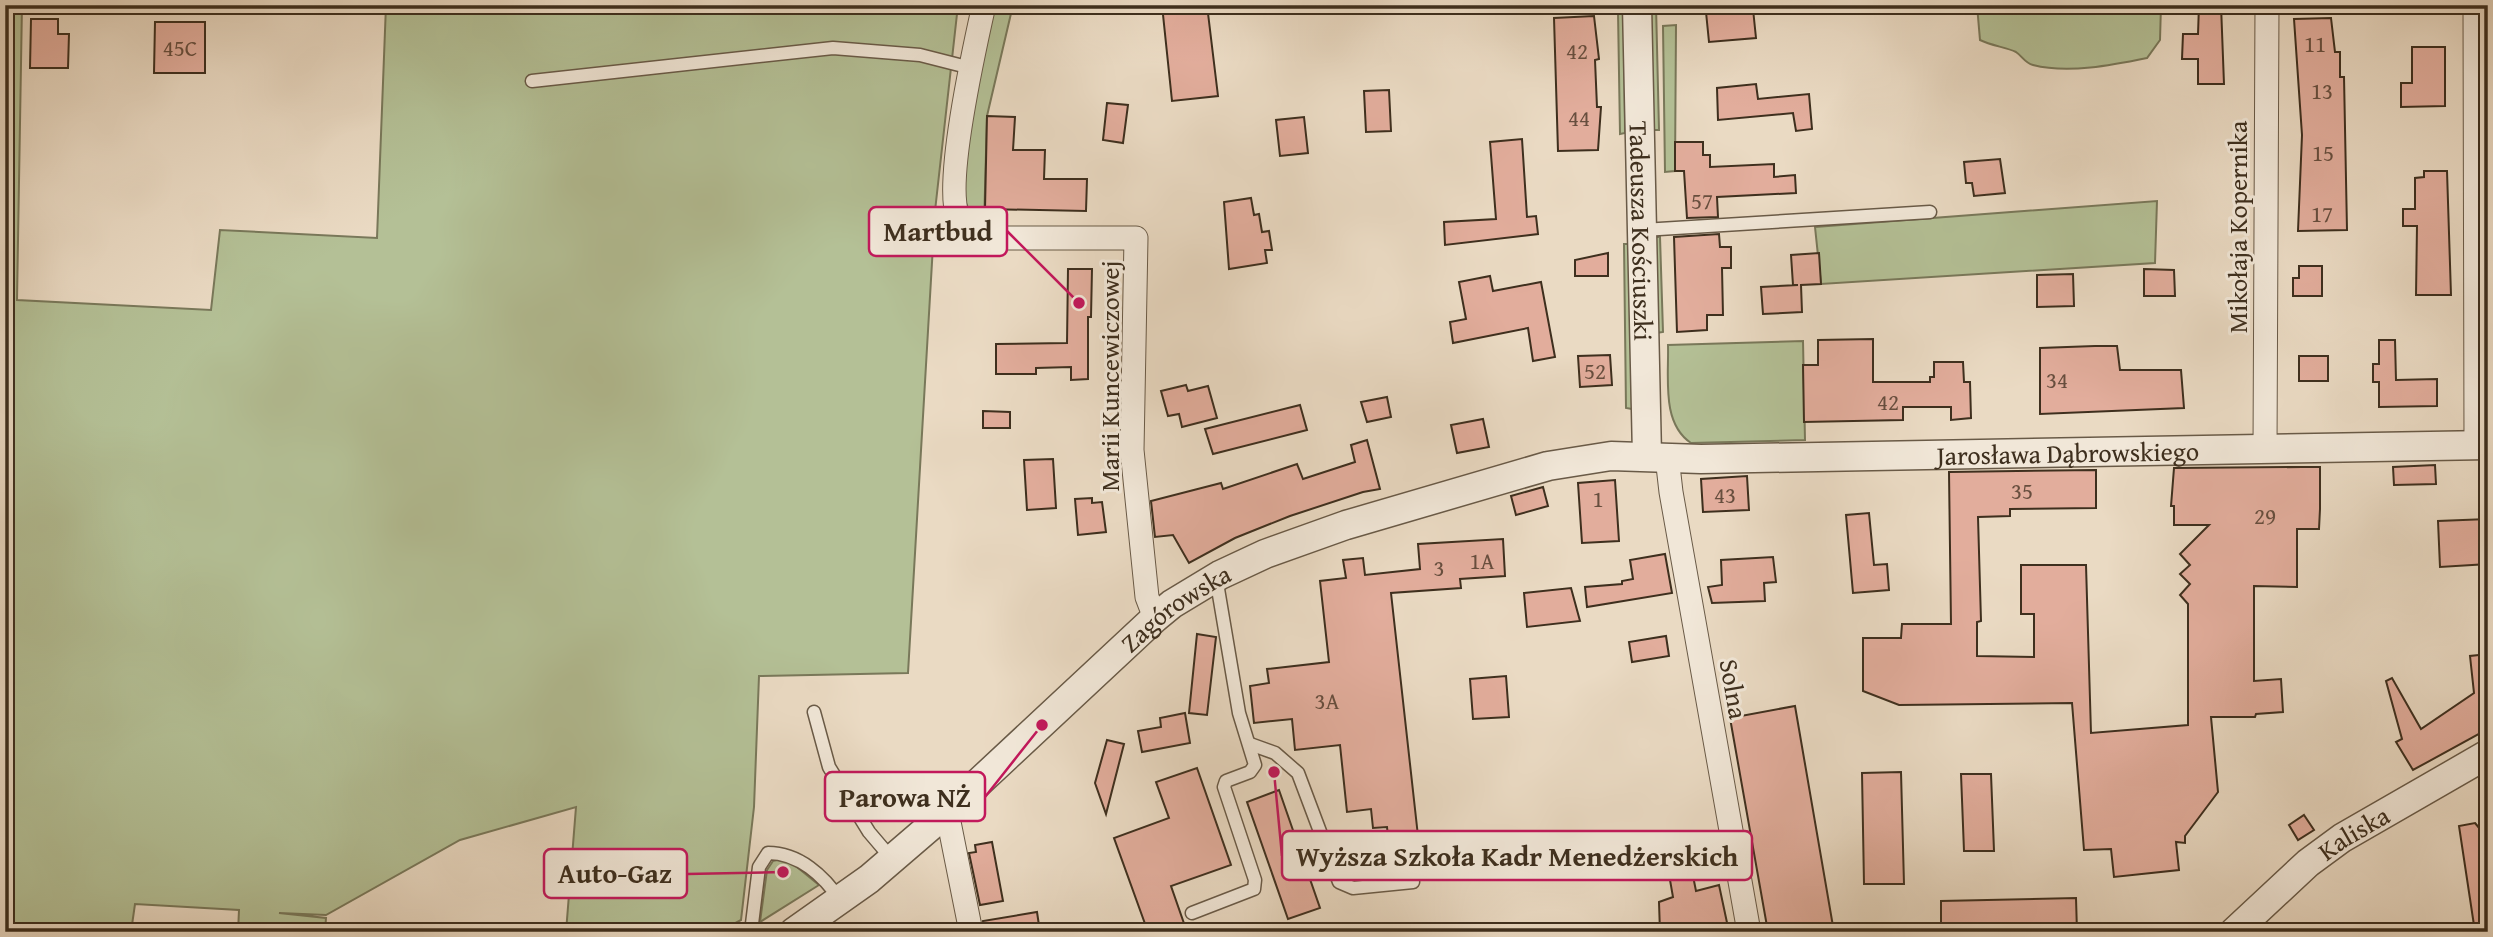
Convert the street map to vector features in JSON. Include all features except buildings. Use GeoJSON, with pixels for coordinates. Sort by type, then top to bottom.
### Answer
{"type":"FeatureCollection","features":[{"type":"Feature","properties":{"kind":"street","name":"Marii Kuncewiczowej"},"geometry":{"type":"LineString","coordinates":[[984,5],[955,170],[957,215],[965,229],[981,238],[1136,238],[1132,450],[1147,597],[1155,618]]}},
{"type":"Feature","properties":{"kind":"street","name":"Tadeusza Kościuszki"},"geometry":{"type":"LineString","coordinates":[[1637,5],[1643,230],[1657,456]]}},
{"type":"Feature","properties":{"kind":"street","name":"Mikołaja Kopernika"},"geometry":{"type":"LineString","coordinates":[[2265,449],[2267,5]]}},
{"type":"Feature","properties":{"kind":"street"},"geometry":{"type":"LineString","coordinates":[[2474,5],[2482,445]]}},
{"type":"Feature","properties":{"kind":"street","name":"Jarosława Dąbrowskiego"},"geometry":{"type":"LineString","coordinates":[[1657,456],[1714,459],[2482,445]]}},
{"type":"Feature","properties":{"kind":"street","name":"Zagórowska"},"geometry":{"type":"LineString","coordinates":[[794,932],[840,900],[947,812],[1155,618],[1216,577],[1298,541],[1480,484],[1572,461],[1657,456]]}},
{"type":"Feature","properties":{"kind":"street","name":"Solna"},"geometry":{"type":"LineString","coordinates":[[1657,456],[1671,492],[1749,932]]}},
{"type":"Feature","properties":{"kind":"street","name":"Kaliska"},"geometry":{"type":"LineString","coordinates":[[2234,932],[2308,863],[2342,838],[2488,754]]}},
{"type":"Feature","properties":{"kind":"street"},"geometry":{"type":"LineString","coordinates":[[947,812],[971,932]]}},
{"type":"Feature","properties":{"kind":"lane"},"geometry":{"type":"LineString","coordinates":[[532,81],[833,48],[920,55],[971,68]]}},
{"type":"Feature","properties":{"kind":"lane"},"geometry":{"type":"LineString","coordinates":[[1643,230],[1930,212]]}},
{"type":"Feature","properties":{"kind":"lane"},"geometry":{"type":"LineString","coordinates":[[1192,913],[1254,889],[1255,880],[1224,787],[1226,781],[1250,772],[1255,765],[1240,713],[1216,577]]}},
{"type":"Feature","properties":{"kind":"lane"},"geometry":{"type":"LineString","coordinates":[[814,712],[829,767],[869,832],[892,859]]}},
{"type":"Feature","properties":{"kind":"lane"},"geometry":{"type":"LineString","coordinates":[[1250,744],[1275,753],[1298,773],[1339,882],[1353,888],[1413,882]]}},
{"type":"Feature","properties":{"kind":"lane"},"geometry":{"type":"LineString","coordinates":[[751,932],[758,867],[768,853],[788,855],[826,879],[840,900]]}},
{"type":"Feature","properties":{"kind":"green space"},"geometry":{"type":"Polygon","coordinates":[[[5,5],[22,5],[17,300],[211,310],[220,230],[377,238],[386,5],[958,5],[935,211],[908,673],[759,676],[754,807],[741,920],[719,932],[566,932],[576,807],[460,840],[326,915],[279,913],[326,918],[325,932],[238,932],[239,910],[135,904],[131,932],[5,932],[5,5]]]}},
{"type":"Feature","properties":{"kind":"green space"},"geometry":{"type":"Polygon","coordinates":[[[993,5],[1013,5],[987,116],[984,225],[970,213],[961,191],[963,159],[993,5]]]}},
{"type":"Feature","properties":{"kind":"green space"},"geometry":{"type":"Polygon","coordinates":[[[1650,5],[1656,5],[1659,130],[1653,130],[1650,5]]]}},
{"type":"Feature","properties":{"kind":"green space"},"geometry":{"type":"Polygon","coordinates":[[[1977,5],[2161,5],[2160,40],[2147,58],[2134,61],[2090,68],[2047,68],[2030,64],[2016,52],[1980,40],[1977,5]]]}},
{"type":"Feature","properties":{"kind":"green space"},"geometry":{"type":"Polygon","coordinates":[[[1618,12],[1624,15],[1625,133],[1620,134],[1618,12]]]}},
{"type":"Feature","properties":{"kind":"green space"},"geometry":{"type":"Polygon","coordinates":[[[1676,25],[1675,171],[1665,172],[1663,26],[1676,25]]]}},
{"type":"Feature","properties":{"kind":"green space"},"geometry":{"type":"Polygon","coordinates":[[[2157,201],[2155,263],[1821,284],[1815,227],[2157,201]]]}},
{"type":"Feature","properties":{"kind":"green space"},"geometry":{"type":"Polygon","coordinates":[[[1656,237],[1660,237],[1663,332],[1656,333],[1656,237]]]}},
{"type":"Feature","properties":{"kind":"green space"},"geometry":{"type":"Polygon","coordinates":[[[1624,244],[1629,244],[1632,409],[1626,408],[1624,244]]]}},
{"type":"Feature","properties":{"kind":"green space"},"geometry":{"type":"Polygon","coordinates":[[[1803,341],[1805,440],[1691,443],[1681,434],[1671,412],[1668,345],[1803,341]]]}},
{"type":"Feature","properties":{"kind":"green space"},"geometry":{"type":"Polygon","coordinates":[[[780,859],[792,863],[819,885],[760,922],[767,870],[773,861],[780,859]]]}},
{"type":"Feature","properties":{"kind":"place","name":"Martbud"},"geometry":{"type":"Point","coordinates":[1079,303]}},
{"type":"Feature","properties":{"kind":"place","name":"Parowa NŻ"},"geometry":{"type":"Point","coordinates":[1042,725]}},
{"type":"Feature","properties":{"kind":"place","name":"Wyższa Szkoła Kadr Menedżerskich"},"geometry":{"type":"Point","coordinates":[1274,772]}},
{"type":"Feature","properties":{"kind":"place","name":"Auto-Gaz"},"geometry":{"type":"Point","coordinates":[783,872]}}]}
